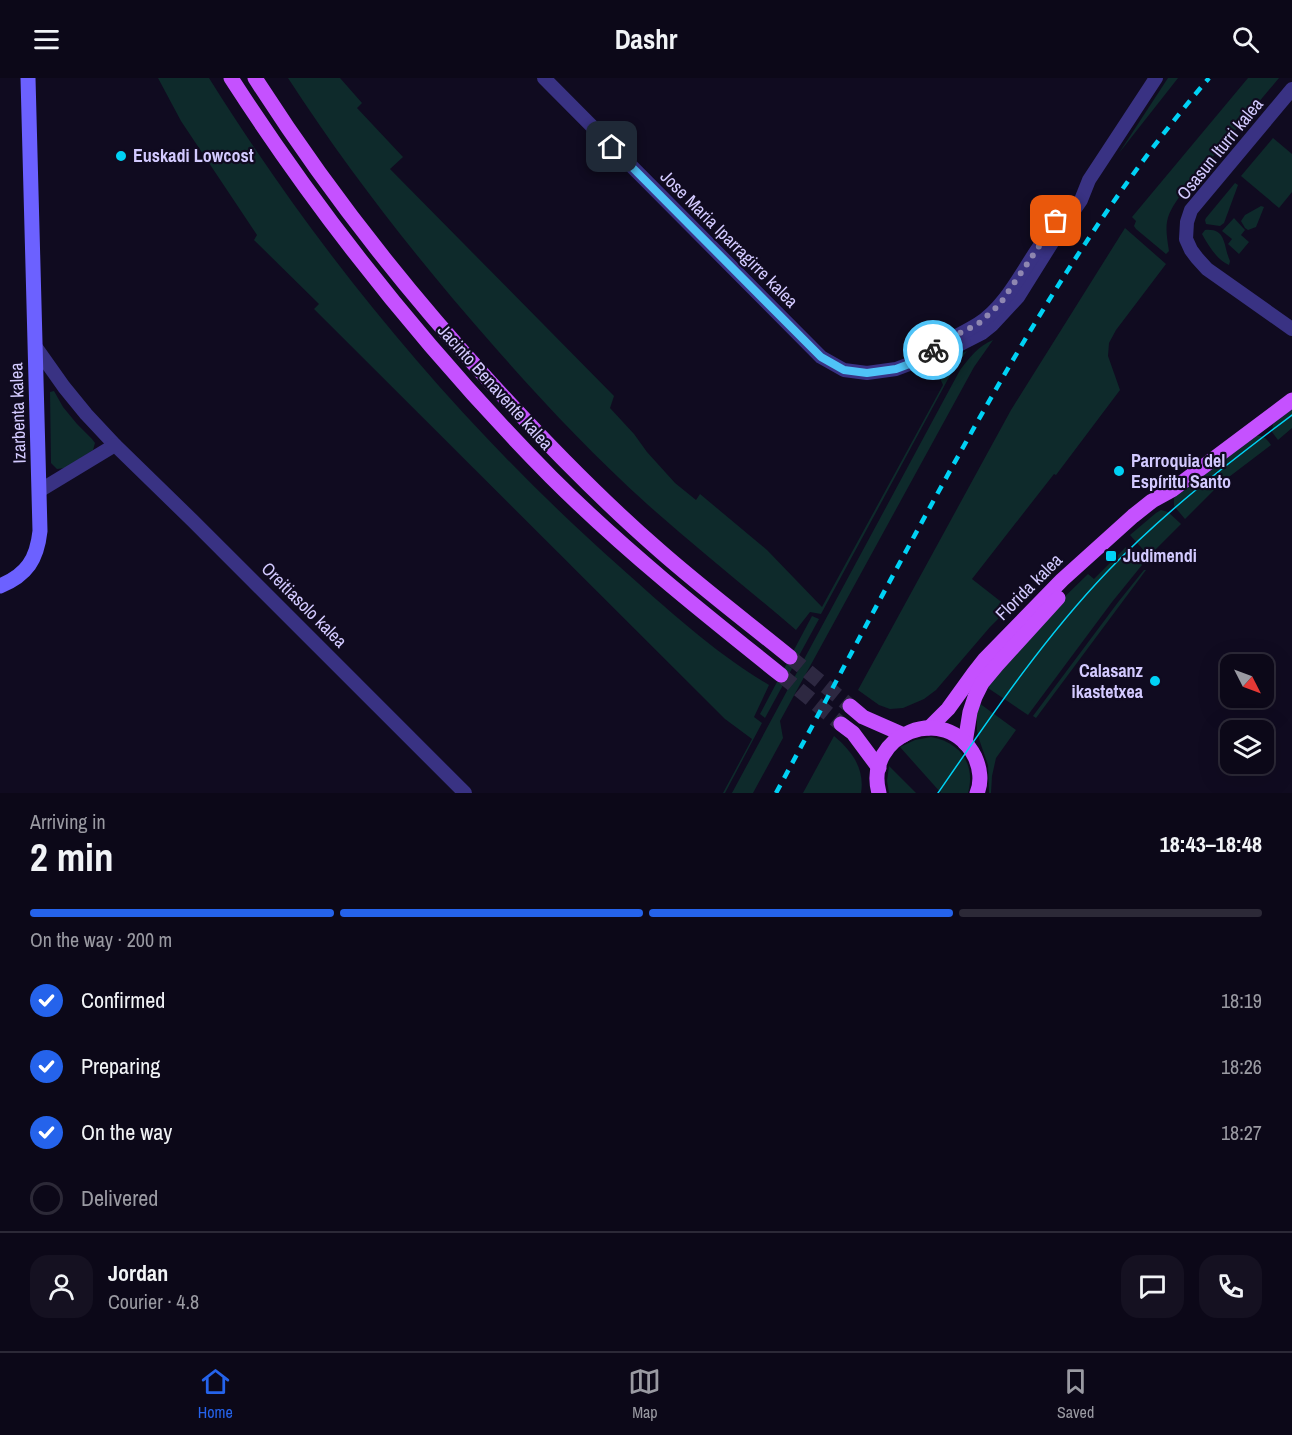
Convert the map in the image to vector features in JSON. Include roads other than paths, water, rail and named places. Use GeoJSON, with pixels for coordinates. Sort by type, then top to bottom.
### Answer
{"type":"FeatureCollection","features":[{"type":"Feature","properties":{"kind":"main road","name":"Izarbenta kalea"},"geometry":{"type":"LineString","coordinates":[[0,586],[12,581],[26,570],[38,547],[40,531],[28,78]]}},
{"type":"Feature","properties":{"kind":"main road","name":"Jacinto Benavente kalea"},"geometry":{"type":"LineString","coordinates":[[231,78],[356,256],[403,314],[497,420],[552,477],[646,565],[781,675]]}},
{"type":"Feature","properties":{"kind":"main road","name":"Jacinto Benavente kalea"},"geometry":{"type":"LineString","coordinates":[[255,78],[291,132],[412,294],[513,407],[566,463],[660,552],[790,657]]}},
{"type":"Feature","properties":{"kind":"main road","name":"Florida kalea"},"geometry":{"type":"LineString","coordinates":[[965,743],[973,702],[986,677],[1058,598],[1172,490],[1292,400]]}},
{"type":"Feature","properties":{"kind":"main road","name":"Florida kalea"},"geometry":{"type":"LineString","coordinates":[[929,728],[948,709],[985,659],[1062,580],[1133,516],[1152,501],[1172,490]]}},
{"type":"Feature","properties":{"kind":"main road"},"geometry":{"type":"LineString","coordinates":[[850,706],[863,717],[904,735]]}},
{"type":"Feature","properties":{"kind":"main road"},"geometry":{"type":"LineString","coordinates":[[841,723],[853,733],[879,768]]}},
{"type":"Feature","properties":{"kind":"main road"},"geometry":{"type":"LineString","coordinates":[[877,791],[879,768],[891,745],[917,729],[929,728],[952,733],[965,743],[978,765],[979,791]]}},
{"type":"Feature","properties":{"kind":"street","name":"Jose Maria Iparragirre kalea"},"geometry":{"type":"LineString","coordinates":[[544,78],[821,357],[844,370],[867,373],[896,369],[912,363],[954,336],[978,324],[994,310],[1074,194],[1089,180],[1156,78]]}},
{"type":"Feature","properties":{"kind":"street","name":"Osasun Iturri kalea"},"geometry":{"type":"LineString","coordinates":[[1292,89],[1191,210],[1187,222],[1186,239],[1191,250],[1207,269],[1292,329]]}},
{"type":"Feature","properties":{"kind":"street","name":"Oreitiasolo kalea"},"geometry":{"type":"LineString","coordinates":[[35,346],[64,387],[115,445],[465,793]]}},
{"type":"Feature","properties":{"kind":"street"},"geometry":{"type":"LineString","coordinates":[[39,491],[115,445]]}},
{"type":"Feature","properties":{"kind":"tunnel"},"geometry":{"type":"LineString","coordinates":[[790,657],[850,706]]}},
{"type":"Feature","properties":{"kind":"tunnel"},"geometry":{"type":"LineString","coordinates":[[781,675],[841,724]]}},
{"type":"Feature","properties":{"kind":"tram line"},"geometry":{"type":"LineString","coordinates":[[938,793],[1039,651],[1107,572],[1173,509],[1292,415]]}},
{"type":"Feature","properties":{"kind":"railway"},"geometry":{"type":"LineString","coordinates":[[776,793],[938,493],[1046,305],[1139,166],[1209,78]]}},
{"type":"Feature","properties":{"kind":"place","name":"Euskadi Lowcost"},"geometry":{"type":"Point","coordinates":[121,156]}},
{"type":"Feature","properties":{"kind":"place","name":"Parroquia del Espíritu Santo"},"geometry":{"type":"Point","coordinates":[1119,471]}},
{"type":"Feature","properties":{"kind":"place","name":"Judimendi"},"geometry":{"type":"Point","coordinates":[1111,556]}},
{"type":"Feature","properties":{"kind":"place","name":"Calasanz ikastetxea"},"geometry":{"type":"Point","coordinates":[1155,681]}}]}
